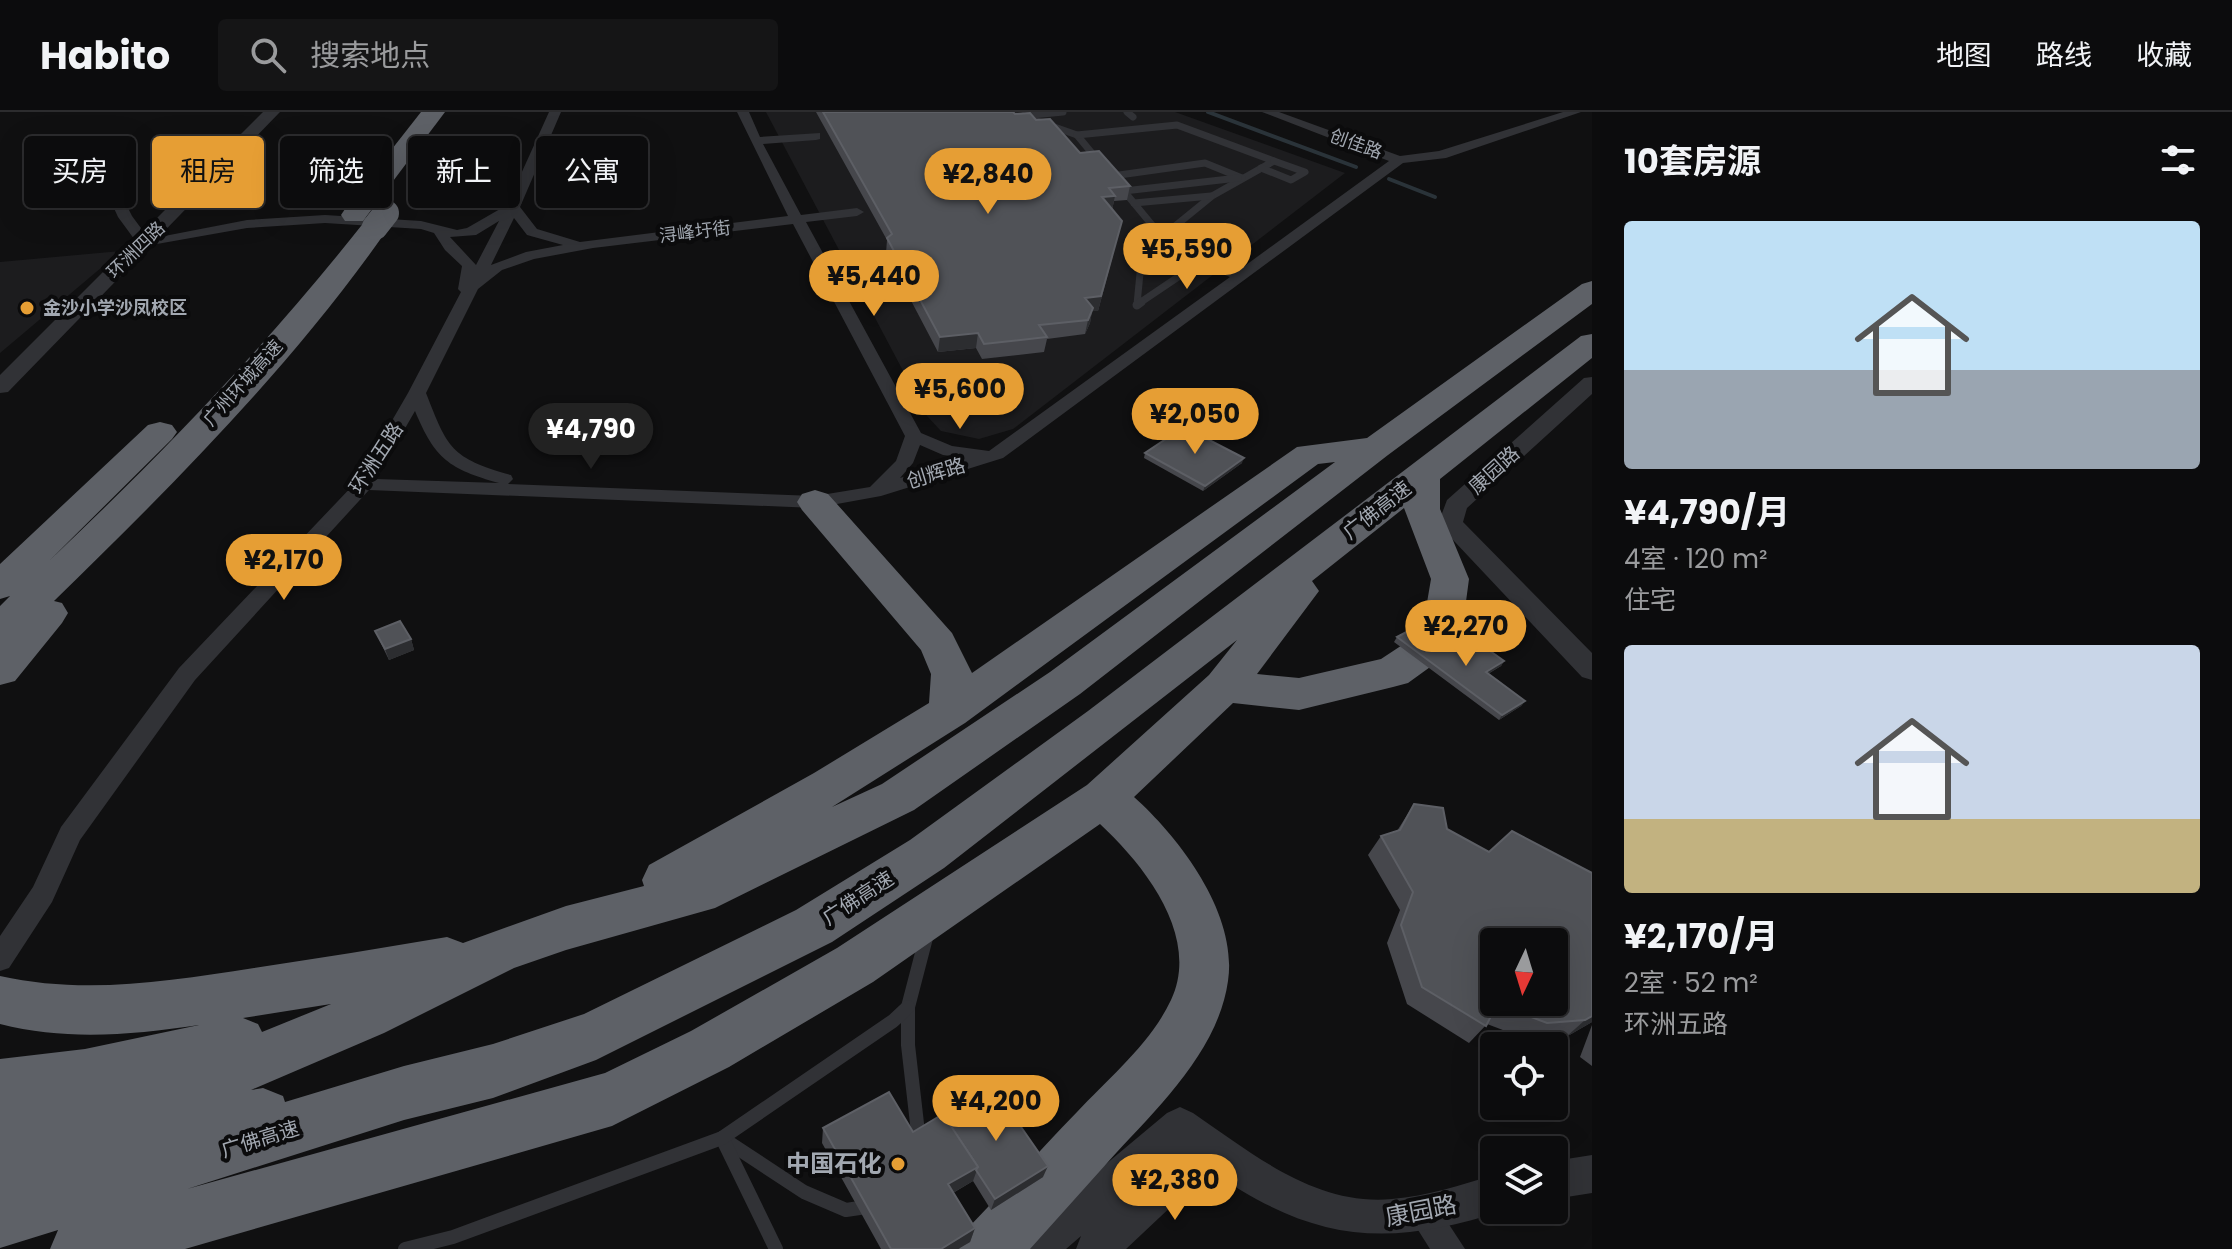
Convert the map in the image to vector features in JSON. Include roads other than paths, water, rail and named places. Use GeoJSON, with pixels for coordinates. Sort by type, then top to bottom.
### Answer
{"type":"FeatureCollection","features":[{"type":"Feature","properties":{"kind":"highway","name":"广州环城高速"},"geometry":{"type":"LineString","coordinates":[[0,629],[136,498],[265,360],[365,220],[433,112]]}},
{"type":"Feature","properties":{"kind":"highway","name":"广州环城高速"},"geometry":{"type":"LineString","coordinates":[[0,586],[186,406],[365,220],[458,112]]}},
{"type":"Feature","properties":{"kind":"highway"},"geometry":{"type":"LineString","coordinates":[[0,1126],[82,1094],[365,1015],[499,951],[566,928],[698,893],[898,797],[1065,683],[1376,448],[1592,290]]}},
{"type":"Feature","properties":{"kind":"highway","name":"广佛高速"},"geometry":{"type":"LineString","coordinates":[[0,1218],[404,1093],[493,1071],[596,1035],[814,926],[927,854],[1103,723],[1592,343]]}},
{"type":"Feature","properties":{"kind":"highway"},"geometry":{"type":"LineString","coordinates":[[0,670],[265,360]]}},
{"type":"Feature","properties":{"kind":"highway"},"geometry":{"type":"LineString","coordinates":[[566,928],[702,861],[950,711],[1309,454],[1376,448]]}},
{"type":"Feature","properties":{"kind":"highway"},"geometry":{"type":"LineString","coordinates":[[1224,686],[1299,694],[1393,672],[1441,639],[1450,579],[1422,509],[1422,474]]}},
{"type":"Feature","properties":{"kind":"highway"},"geometry":{"type":"LineString","coordinates":[[815,502],[938,643],[952,674],[950,711]]}},
{"type":"Feature","properties":{"kind":"highway"},"geometry":{"type":"LineString","coordinates":[[80,1249],[612,1098],[710,1049],[855,965],[1103,798],[1224,686],[1341,538]]}},
{"type":"Feature","properties":{"kind":"highway"},"geometry":{"type":"LineString","coordinates":[[989,1249],[1153,1071],[1186,1022],[1203,981],[1201,945],[1186,897],[1161,856],[1135,825],[1103,798]]}},
{"type":"Feature","properties":{"kind":"highway"},"geometry":{"type":"LineString","coordinates":[[0,1000],[62,1013],[152,1007],[499,951]]}},
{"type":"Feature","properties":{"kind":"highway"},"geometry":{"type":"LineString","coordinates":[[0,1086],[82,1094]]}},
{"type":"Feature","properties":{"kind":"highway"},"geometry":{"type":"LineString","coordinates":[[0,1162],[108,1140],[404,1093]]}},
{"type":"Feature","properties":{"kind":"street","name":"环洲四路"},"geometry":{"type":"LineString","coordinates":[[0,387],[145,244],[272,112]]}},
{"type":"Feature","properties":{"kind":"street","name":"环洲五路"},"geometry":{"type":"LineString","coordinates":[[520,191],[555,112]]}},
{"type":"Feature","properties":{"kind":"street"},"geometry":{"type":"LineString","coordinates":[[743,112],[914,436],[949,451],[997,454]]}},
{"type":"Feature","properties":{"kind":"street","name":"创佳路"},"geometry":{"type":"LineString","coordinates":[[1268,112],[1399,160]]}},
{"type":"Feature","properties":{"kind":"street"},"geometry":{"type":"LineString","coordinates":[[1399,160],[1441,155],[1575,112]]}},
{"type":"Feature","properties":{"kind":"street"},"geometry":{"type":"LineString","coordinates":[[756,141],[816,136]]}},
{"type":"Feature","properties":{"kind":"street","name":"创辉路"},"geometry":{"type":"LineString","coordinates":[[543,491],[815,502],[874,492],[997,454],[1399,160]]}},
{"type":"Feature","properties":{"kind":"street"},"geometry":{"type":"LineString","coordinates":[[121,208],[145,244],[247,224],[294,220],[410,224],[457,234],[471,232],[511,208]]}},
{"type":"Feature","properties":{"kind":"street","name":"环洲五路"},"geometry":{"type":"LineString","coordinates":[[0,959],[43,894],[70,834],[187,674],[364,484],[417,393],[512,208]]}},
{"type":"Feature","properties":{"kind":"street"},"geometry":{"type":"LineString","coordinates":[[514,208],[532,232],[562,242],[593,244]]}},
{"type":"Feature","properties":{"kind":"street","name":"浔峰圩街"},"geometry":{"type":"LineString","coordinates":[[593,244],[857,212]]}},
{"type":"Feature","properties":{"kind":"street"},"geometry":{"type":"LineString","coordinates":[[440,230],[448,248],[464,258],[469,266],[465,295]]}},
{"type":"Feature","properties":{"kind":"street"},"geometry":{"type":"LineString","coordinates":[[1159,239],[1241,276]]}},
{"type":"Feature","properties":{"kind":"street"},"geometry":{"type":"LineString","coordinates":[[465,295],[497,267],[531,255],[593,244]]}},
{"type":"Feature","properties":{"kind":"street","name":"康园路"},"geometry":{"type":"LineString","coordinates":[[1592,383],[1456,505],[1450,524],[1592,670]]}},
{"type":"Feature","properties":{"kind":"street"},"geometry":{"type":"LineString","coordinates":[[417,393],[436,439],[456,464],[543,491]]}},
{"type":"Feature","properties":{"kind":"street"},"geometry":{"type":"LineString","coordinates":[[874,492],[904,463],[914,436]]}},
{"type":"Feature","properties":{"kind":"street"},"geometry":{"type":"LineString","coordinates":[[364,484],[543,491]]}},
{"type":"Feature","properties":{"kind":"street"},"geometry":{"type":"LineString","coordinates":[[1035,1249],[1193,1135]]}},
{"type":"Feature","properties":{"kind":"street"},"geometry":{"type":"LineString","coordinates":[[1096,1249],[1185,1169],[1193,1135]]}},
{"type":"Feature","properties":{"kind":"street","name":"康园路"},"geometry":{"type":"LineString","coordinates":[[1193,1135],[1252,1177],[1309,1205],[1344,1216],[1380,1221],[1424,1214],[1480,1199]]}},
{"type":"Feature","properties":{"kind":"street"},"geometry":{"type":"LineString","coordinates":[[1568,1178],[1592,1174]]}},
{"type":"Feature","properties":{"kind":"street"},"geometry":{"type":"LineString","coordinates":[[1424,1214],[1449,1249]]}},
{"type":"Feature","properties":{"kind":"lane"},"geometry":{"type":"LineString","coordinates":[[1023,116],[1063,112]]}},
{"type":"Feature","properties":{"kind":"lane"},"geometry":{"type":"LineString","coordinates":[[1012,114],[1077,135],[1177,125],[1305,172],[1291,180],[1261,168]]}},
{"type":"Feature","properties":{"kind":"lane"},"geometry":{"type":"LineString","coordinates":[[1077,135],[1134,203],[1159,239]]}},
{"type":"Feature","properties":{"kind":"lane"},"geometry":{"type":"LineString","coordinates":[[1142,253],[1190,269],[1137,305],[1142,253],[1212,196],[1274,161]]}},
{"type":"Feature","properties":{"kind":"lane"},"geometry":{"type":"LineString","coordinates":[[1112,176],[1205,163],[1242,178]]}},
{"type":"Feature","properties":{"kind":"lane"},"geometry":{"type":"LineString","coordinates":[[1124,191],[1242,178]]}},
{"type":"Feature","properties":{"kind":"lane"},"geometry":{"type":"LineString","coordinates":[[1134,203],[1212,196]]}},
{"type":"Feature","properties":{"kind":"lane"},"geometry":{"type":"LineString","coordinates":[[915,1155],[919,1140],[908,1045],[908,1007],[934,909]]}},
{"type":"Feature","properties":{"kind":"lane"},"geometry":{"type":"LineString","coordinates":[[405,1249],[453,1237],[722,1138],[893,1021],[908,1007]]}},
{"type":"Feature","properties":{"kind":"lane"},"geometry":{"type":"LineString","coordinates":[[722,1138],[804,1192],[846,1210],[880,1205],[893,1195]]}},
{"type":"Feature","properties":{"kind":"lane"},"geometry":{"type":"LineString","coordinates":[[722,1138],[776,1249]]}},
{"type":"Feature","properties":{"kind":"waterway"},"geometry":{"type":"LineString","coordinates":[[1208,112],[1356,167]]}},
{"type":"Feature","properties":{"kind":"waterway"},"geometry":{"type":"LineString","coordinates":[[1389,179],[1435,197]]}},
{"type":"Feature","properties":{"kind":"place","name":"金沙小学沙凤校区"},"geometry":{"type":"Point","coordinates":[27,308]}},
{"type":"Feature","properties":{"kind":"place","name":"中国石化"},"geometry":{"type":"Point","coordinates":[898,1164]}}]}
